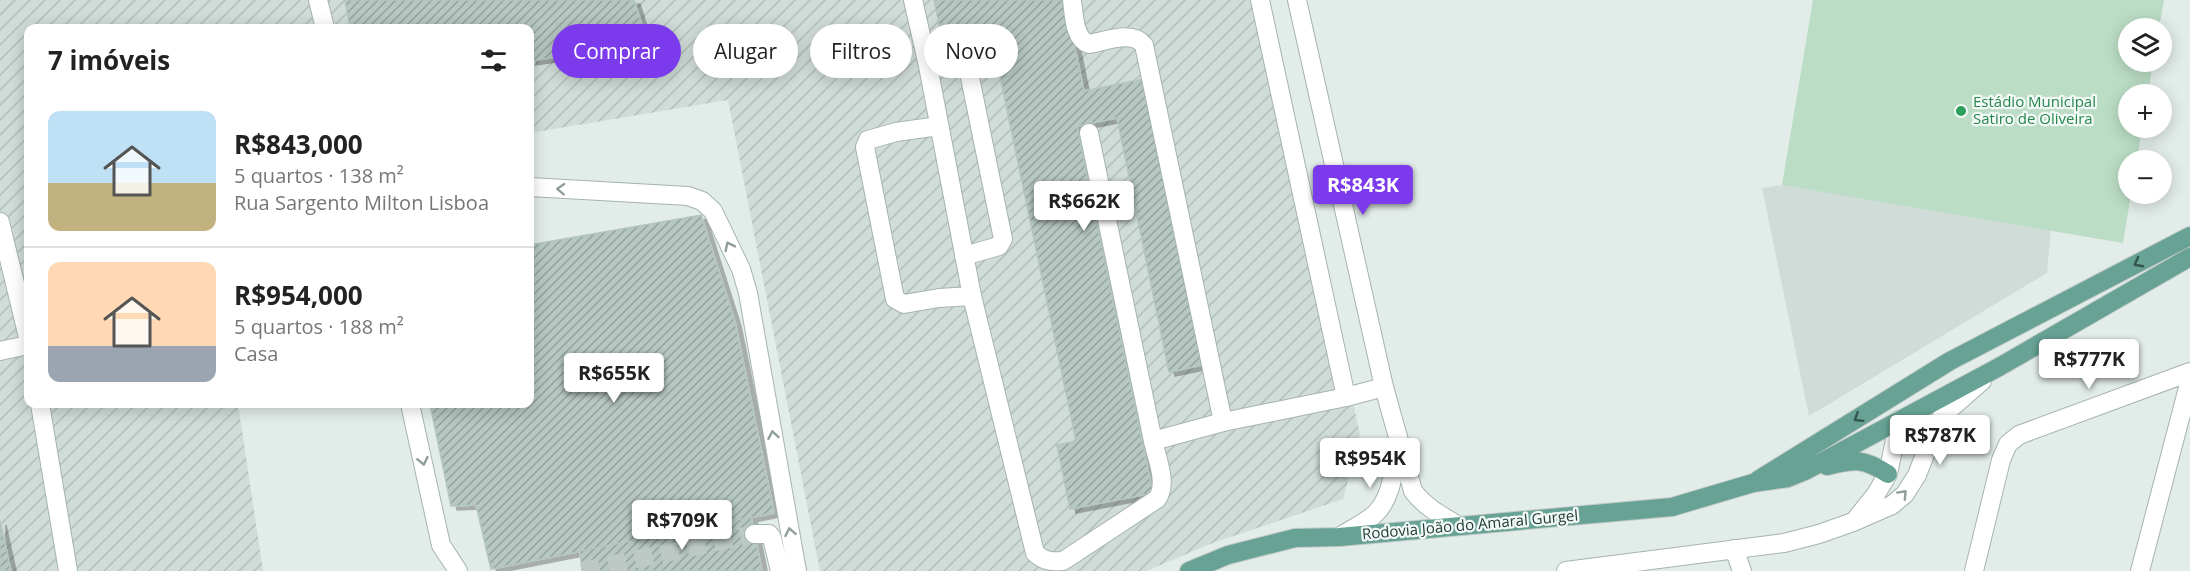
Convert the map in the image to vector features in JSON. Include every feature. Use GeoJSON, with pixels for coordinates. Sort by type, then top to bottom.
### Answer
{"type":"FeatureCollection","features":[{"type":"Feature","properties":{"kind":"main road","name":"Rodovia João do Amaral Gurgel"},"geometry":{"type":"LineString","coordinates":[[1753,483],[1950,361],[2190,236]]}},
{"type":"Feature","properties":{"kind":"main road","name":"Rodovia João do Amaral Gurgel"},"geometry":{"type":"LineString","coordinates":[[1189,571],[1228,555],[1295,538],[1339,537],[1672,507],[1753,483],[1788,478],[1999,367],[2190,257]]}},
{"type":"Feature","properties":{"kind":"main road"},"geometry":{"type":"LineString","coordinates":[[1899,420],[1910,401],[1950,361]]}},
{"type":"Feature","properties":{"kind":"main road"},"geometry":{"type":"LineString","coordinates":[[1805,471],[1860,460],[1870,462],[1888,474]]}},
{"type":"Feature","properties":{"kind":"street"},"geometry":{"type":"LineString","coordinates":[[318,0],[324,24]]}},
{"type":"Feature","properties":{"kind":"street"},"geometry":{"type":"LineString","coordinates":[[913,0],[924,48]]}},
{"type":"Feature","properties":{"kind":"street"},"geometry":{"type":"LineString","coordinates":[[1072,0],[1079,36],[1083,42],[1089,44],[1131,37],[1139,39],[1144,45],[1223,422]]}},
{"type":"Feature","properties":{"kind":"street"},"geometry":{"type":"LineString","coordinates":[[1260,0],[1346,397]]}},
{"type":"Feature","properties":{"kind":"street"},"geometry":{"type":"LineString","coordinates":[[1297,0],[1384,387],[1413,491],[1420,500],[1459,526]]}},
{"type":"Feature","properties":{"kind":"street"},"geometry":{"type":"LineString","coordinates":[[930,78],[972,296],[1035,553],[1043,560],[1052,562],[1064,561],[1157,499],[1162,492],[1163,484],[1089,133]]}},
{"type":"Feature","properties":{"kind":"street"},"geometry":{"type":"LineString","coordinates":[[964,256],[999,246],[1003,239],[970,78]]}},
{"type":"Feature","properties":{"kind":"street"},"geometry":{"type":"LineString","coordinates":[[939,126],[896,132],[868,140],[865,147],[874,194],[895,299],[898,303],[972,296]]}},
{"type":"Feature","properties":{"kind":"street"},"geometry":{"type":"LineString","coordinates":[[534,187],[688,196],[702,201],[713,211],[741,269],[748,293],[797,571]]}},
{"type":"Feature","properties":{"kind":"street"},"geometry":{"type":"LineString","coordinates":[[0,222],[5,266],[24,325]]}},
{"type":"Feature","properties":{"kind":"street"},"geometry":{"type":"LineString","coordinates":[[0,351],[24,346]]}},
{"type":"Feature","properties":{"kind":"street"},"geometry":{"type":"LineString","coordinates":[[1566,571],[1784,543],[1820,534],[1892,505],[1905,494],[1917,475],[1943,415],[1999,367]]}},
{"type":"Feature","properties":{"kind":"street"},"geometry":{"type":"LineString","coordinates":[[1974,571],[2001,460],[2008,444],[2019,435],[2190,372]]}},
{"type":"Feature","properties":{"kind":"street"},"geometry":{"type":"LineString","coordinates":[[2140,571],[2190,380]]}},
{"type":"Feature","properties":{"kind":"street"},"geometry":{"type":"LineString","coordinates":[[1153,441],[1223,422],[1384,387]]}},
{"type":"Feature","properties":{"kind":"street"},"geometry":{"type":"LineString","coordinates":[[41,408],[68,571]]}},
{"type":"Feature","properties":{"kind":"street"},"geometry":{"type":"LineString","coordinates":[[411,408],[441,545],[458,571]]}},
{"type":"Feature","properties":{"kind":"street"},"geometry":{"type":"LineString","coordinates":[[1853,522],[1876,494],[1888,474],[1899,420]]}},
{"type":"Feature","properties":{"kind":"street"},"geometry":{"type":"LineString","coordinates":[[1339,537],[1374,516],[1382,507],[1399,440]]}},
{"type":"Feature","properties":{"kind":"street"},"geometry":{"type":"LineString","coordinates":[[754,534],[768,534],[772,538],[780,571]]}},
{"type":"Feature","properties":{"kind":"street"},"geometry":{"type":"LineString","coordinates":[[1734,549],[1742,571]]}},
{"type":"Feature","properties":{"kind":"shaded area"},"geometry":{"type":"Polygon","coordinates":[[[0,0],[1267,0],[1360,435],[1343,499],[1210,544],[1146,571],[820,571],[728,100],[534,132],[534,24],[24,24],[24,408],[239,408],[263,571],[0,571],[0,0]]]}},
{"type":"Feature","properties":{"kind":"shaded area"},"geometry":{"type":"Polygon","coordinates":[[[1782,185],[2051,228],[2047,273],[1809,416],[1762,188],[1782,185]]]}},
{"type":"Feature","properties":{"kind":"green space","name":"Estádio Municipal Satiro de Oliveira"},"geometry":{"type":"Polygon","coordinates":[[[1813,0],[2164,0],[2161,18],[2118,18],[2118,72],[2151,72],[2150,84],[2118,84],[2118,138],[2140,138],[2139,150],[2118,150],[2118,204],[2129,204],[2123,243],[1782,185],[1813,0]]]}},
{"type":"Feature","properties":{"kind":"building"},"geometry":{"type":"Polygon","coordinates":[[[345,0],[634,0],[642,24],[552,24],[552,58],[534,60],[534,24],[349,24],[345,0]]]}},
{"type":"Feature","properties":{"kind":"building"},"geometry":{"type":"Polygon","coordinates":[[[934,0],[1065,0],[1084,91],[1144,79],[1203,365],[1169,372],[1117,118],[1077,126],[1153,493],[1070,509],[1057,445],[1076,441],[1000,78],[1018,78],[1018,24],[939,24],[934,0]]]}},
{"type":"Feature","properties":{"kind":"building"},"geometry":{"type":"Polygon","coordinates":[[[701,215],[735,322],[774,513],[491,569],[476,505],[451,506],[431,408],[534,408],[534,244],[701,215]]]}},
{"type":"Feature","properties":{"kind":"building"},"geometry":{"type":"Polygon","coordinates":[[[751,517],[762,571],[582,571],[580,551],[751,517]]]}},
{"type":"Feature","properties":{"kind":"building"},"geometry":{"type":"Polygon","coordinates":[[[0,521],[11,571],[0,571],[0,521]]]}},
{"type":"Feature","properties":{"kind":"tunnel"},"geometry":{"type":"LineString","coordinates":[[582,571],[754,534]]}},
{"type":"Feature","properties":{"kind":"place","name":"Estádio Municipal Satiro de Oliveira"},"geometry":{"type":"Point","coordinates":[1961,111]}}]}
